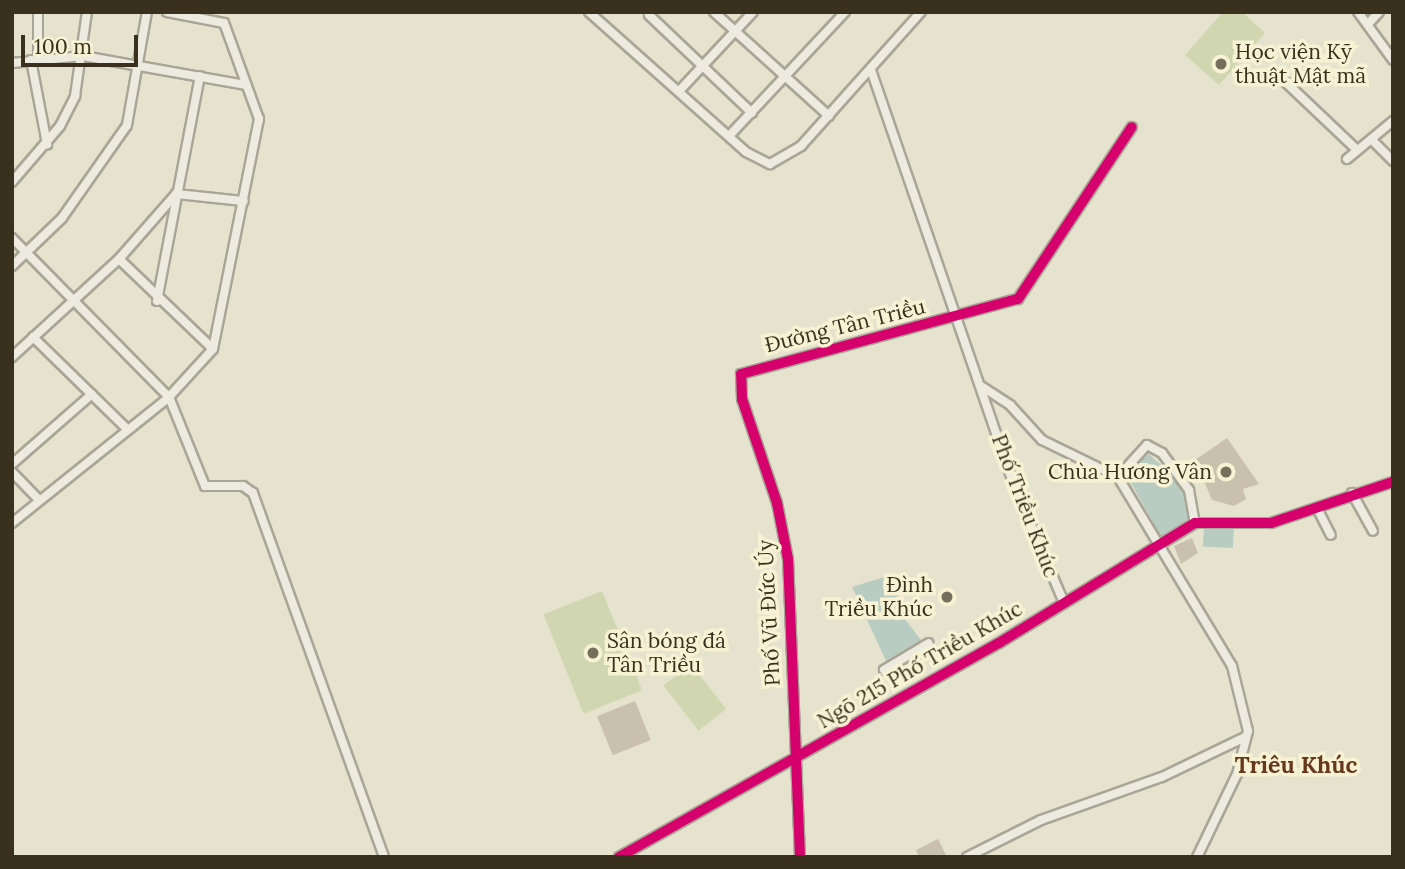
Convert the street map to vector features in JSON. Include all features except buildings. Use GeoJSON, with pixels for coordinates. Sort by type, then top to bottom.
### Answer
{"type":"FeatureCollection","features":[{"type":"Feature","properties":{"kind":"street"},"geometry":{"type":"LineString","coordinates":[[38,12],[34,59],[47,144]]}},
{"type":"Feature","properties":{"kind":"street"},"geometry":{"type":"LineString","coordinates":[[12,182],[47,144],[75,96],[83,56],[87,12]]}},
{"type":"Feature","properties":{"kind":"street"},"geometry":{"type":"LineString","coordinates":[[12,266],[62,218],[110,155],[127,125],[141,65],[147,12]]}},
{"type":"Feature","properties":{"kind":"street"},"geometry":{"type":"LineString","coordinates":[[12,523],[126,428],[169,397],[213,349],[258,119],[223,23],[167,12]]}},
{"type":"Feature","properties":{"kind":"street"},"geometry":{"type":"LineString","coordinates":[[589,12],[681,89],[729,136],[770,164],[801,146],[921,12]]}},
{"type":"Feature","properties":{"kind":"street"},"geometry":{"type":"LineString","coordinates":[[714,12],[829,116]]}},
{"type":"Feature","properties":{"kind":"street"},"geometry":{"type":"LineString","coordinates":[[681,89],[753,12]]}},
{"type":"Feature","properties":{"kind":"street"},"geometry":{"type":"LineString","coordinates":[[729,136],[845,12]]}},
{"type":"Feature","properties":{"kind":"street"},"geometry":{"type":"LineString","coordinates":[[1358,12],[1393,60]]}},
{"type":"Feature","properties":{"kind":"street"},"geometry":{"type":"LineString","coordinates":[[1368,24],[1380,12]]}},
{"type":"Feature","properties":{"kind":"street"},"geometry":{"type":"LineString","coordinates":[[649,15],[752,113]]}},
{"type":"Feature","properties":{"kind":"street"},"geometry":{"type":"LineString","coordinates":[[12,63],[83,56],[246,85]]}},
{"type":"Feature","properties":{"kind":"street","name":"Đường Tân Triều"},"geometry":{"type":"LineString","coordinates":[[871,69],[981,386]]}},
{"type":"Feature","properties":{"kind":"street"},"geometry":{"type":"LineString","coordinates":[[1276,73],[1357,150]]}},
{"type":"Feature","properties":{"kind":"street"},"geometry":{"type":"LineString","coordinates":[[157,301],[200,76]]}},
{"type":"Feature","properties":{"kind":"street"},"geometry":{"type":"LineString","coordinates":[[1347,159],[1393,121]]}},
{"type":"Feature","properties":{"kind":"street"},"geometry":{"type":"LineString","coordinates":[[959,317],[1025,292],[1132,127]]}},
{"type":"Feature","properties":{"kind":"street"},"geometry":{"type":"LineString","coordinates":[[1372,140],[1393,162]]}},
{"type":"Feature","properties":{"kind":"street"},"geometry":{"type":"LineString","coordinates":[[176,194],[244,201]]}},
{"type":"Feature","properties":{"kind":"street"},"geometry":{"type":"LineString","coordinates":[[12,356],[119,259],[176,194]]}},
{"type":"Feature","properties":{"kind":"street"},"geometry":{"type":"LineString","coordinates":[[12,238],[28,251],[169,397],[205,486],[243,486],[253,493],[359,795],[384,857]]}},
{"type":"Feature","properties":{"kind":"street"},"geometry":{"type":"LineString","coordinates":[[119,259],[157,301],[213,349]]}},
{"type":"Feature","properties":{"kind":"street","name":"Đường Tân Triều"},"geometry":{"type":"LineString","coordinates":[[741,374],[959,317]]}},
{"type":"Feature","properties":{"kind":"street"},"geometry":{"type":"LineString","coordinates":[[33,337],[126,428]]}},
{"type":"Feature","properties":{"kind":"street","name":"Phố Vũ Đức Úy"},"geometry":{"type":"LineString","coordinates":[[741,374],[742,399],[777,503],[788,559],[800,857]]}},
{"type":"Feature","properties":{"kind":"street"},"geometry":{"type":"LineString","coordinates":[[981,386],[1010,405],[1042,440],[1118,477],[1232,666],[1246,708],[1245,737],[1237,774],[1197,857]]}},
{"type":"Feature","properties":{"kind":"street","name":"Phố Triều Khúc"},"geometry":{"type":"LineString","coordinates":[[981,386],[1014,485],[1064,603],[1195,523]]}},
{"type":"Feature","properties":{"kind":"street"},"geometry":{"type":"LineString","coordinates":[[12,464],[92,394]]}},
{"type":"Feature","properties":{"kind":"street"},"geometry":{"type":"LineString","coordinates":[[1118,477],[1147,445],[1173,464],[1194,501],[1195,523],[1271,523],[1352,493],[1393,482]]}},
{"type":"Feature","properties":{"kind":"street"},"geometry":{"type":"LineString","coordinates":[[12,472],[39,500]]}},
{"type":"Feature","properties":{"kind":"street"},"geometry":{"type":"LineString","coordinates":[[1352,493],[1373,531]]}},
{"type":"Feature","properties":{"kind":"street"},"geometry":{"type":"LineString","coordinates":[[1317,508],[1331,535]]}},
{"type":"Feature","properties":{"kind":"street","name":"Ngõ 215 Phố Triều Khúc"},"geometry":{"type":"LineString","coordinates":[[619,857],[796,760],[1064,603]]}},
{"type":"Feature","properties":{"kind":"street"},"geometry":{"type":"LineString","coordinates":[[884,670],[929,643]]}},
{"type":"Feature","properties":{"kind":"street"},"geometry":{"type":"LineString","coordinates":[[967,857],[1041,820],[1162,777],[1245,737]]}},
{"type":"Feature","properties":{"kind":"street"},"geometry":{"type":"LineString","coordinates":[[638,848],[643,857]]}},
{"type":"Feature","properties":{"kind":"green space"},"geometry":{"type":"Polygon","coordinates":[[[1223,12],[1242,12],[1265,33],[1219,85],[1185,55],[1223,12]]]}},
{"type":"Feature","properties":{"kind":"green space","name":"Sân bóng đá Tân Triều"},"geometry":{"type":"Polygon","coordinates":[[[602,591],[642,690],[584,714],[544,615],[602,591]]]}},
{"type":"Feature","properties":{"kind":"green space","name":"Sân bóng đá Tân Triều"},"geometry":{"type":"Polygon","coordinates":[[[691,664],[726,709],[699,730],[663,686],[691,664]]]}},
{"type":"Feature","properties":{"kind":"shaded area"},"geometry":{"type":"Polygon","coordinates":[[[1149,454],[1179,481],[1196,522],[1163,540],[1126,474],[1149,454]]]}},
{"type":"Feature","properties":{"kind":"shaded area"},"geometry":{"type":"Polygon","coordinates":[[[1204,524],[1234,526],[1233,548],[1203,546],[1204,524]]]}},
{"type":"Feature","properties":{"kind":"shaded area"},"geometry":{"type":"Polygon","coordinates":[[[891,575],[904,618],[921,640],[886,661],[852,587],[891,575]]]}},
{"type":"Feature","properties":{"kind":"cycle path"},"geometry":{"type":"LineString","coordinates":[[800,857],[788,559],[777,503],[742,399],[741,374],[1018,299],[1132,127]]}},
{"type":"Feature","properties":{"kind":"cycle path"},"geometry":{"type":"LineString","coordinates":[[619,857],[999,643],[1195,523],[1271,523],[1393,482]]}},
{"type":"Feature","properties":{"kind":"place","name":"Học viện Kỹ thuật Mật mã"},"geometry":{"type":"Point","coordinates":[1221,64]}},
{"type":"Feature","properties":{"kind":"place","name":"Chùa Hương Vân"},"geometry":{"type":"Point","coordinates":[1226,472]}},
{"type":"Feature","properties":{"kind":"place","name":"Đình Triều Khúc"},"geometry":{"type":"Point","coordinates":[947,597]}},
{"type":"Feature","properties":{"kind":"place","name":"Sân bóng đá Tân Triều"},"geometry":{"type":"Point","coordinates":[593,653]}},
{"type":"Feature","properties":{"kind":"district","name":"Triêu Khúc"},"geometry":{"type":"Point","coordinates":[1296,765]}}]}
